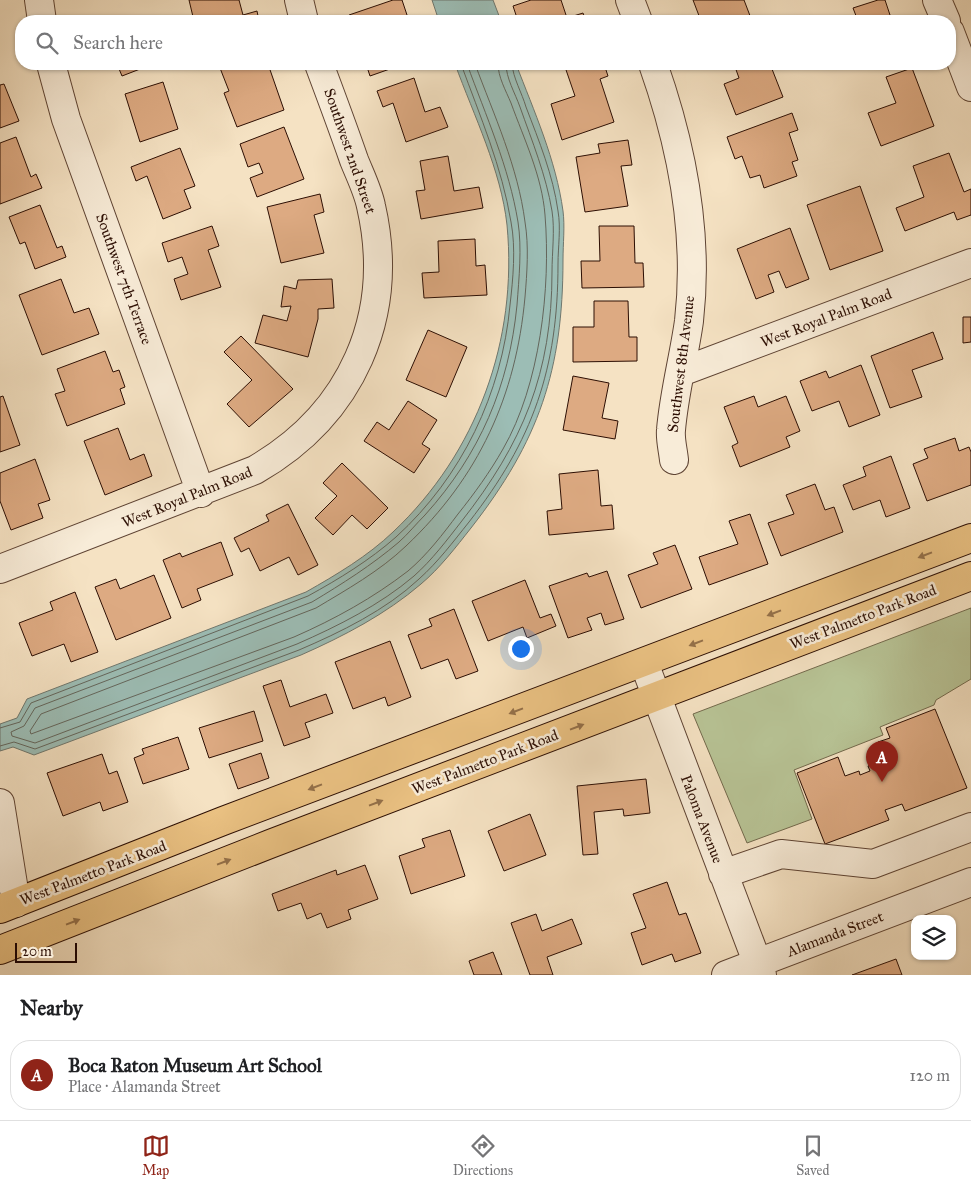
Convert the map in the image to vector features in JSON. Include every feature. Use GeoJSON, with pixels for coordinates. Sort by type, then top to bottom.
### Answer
{"type":"FeatureCollection","features":[{"type":"Feature","properties":{"kind":"main road","name":"West Palmetto Park Road"},"geometry":{"type":"LineString","coordinates":[[8,906],[233,818],[971,538]]}},
{"type":"Feature","properties":{"kind":"main road","name":"West Palmetto Park Road"},"geometry":{"type":"LineString","coordinates":[[0,950],[270,844],[971,576]]}},
{"type":"Feature","properties":{"kind":"main road"},"geometry":{"type":"LineString","coordinates":[[0,933],[12,928],[15,923],[17,914],[8,906]]}},
{"type":"Feature","properties":{"kind":"street"},"geometry":{"type":"LineString","coordinates":[[39,0],[41,15]]}},
{"type":"Feature","properties":{"kind":"street"},"geometry":{"type":"LineString","coordinates":[[299,0],[303,15]]}},
{"type":"Feature","properties":{"kind":"street"},"geometry":{"type":"LineString","coordinates":[[938,0],[944,15]]}},
{"type":"Feature","properties":{"kind":"street"},"geometry":{"type":"LineString","coordinates":[[956,48],[971,87]]}},
{"type":"Feature","properties":{"kind":"street","name":"Southwest 7th Terrace"},"geometry":{"type":"LineString","coordinates":[[53,70],[66,119],[201,493]]}},
{"type":"Feature","properties":{"kind":"street","name":"Southwest 2nd Street"},"geometry":{"type":"LineString","coordinates":[[321,70],[370,203],[378,244],[379,272],[375,307],[364,347],[346,384]]}},
{"type":"Feature","properties":{"kind":"street","name":"Southwest 8th Avenue"},"geometry":{"type":"LineString","coordinates":[[655,70],[674,128],[686,185],[690,224],[692,281],[689,320],[670,432],[674,460]]}},
{"type":"Feature","properties":{"kind":"street","name":"West Royal Palm Road"},"geometry":{"type":"LineString","coordinates":[[681,372],[971,263]]}},
{"type":"Feature","properties":{"kind":"street","name":"West Royal Palm Road"},"geometry":{"type":"LineString","coordinates":[[0,569],[201,493],[256,470],[291,448],[321,419],[346,384]]}},
{"type":"Feature","properties":{"kind":"street","name":"Paloma Avenue"},"geometry":{"type":"LineString","coordinates":[[644,663],[760,969]]}},
{"type":"Feature","properties":{"kind":"street"},"geometry":{"type":"LineString","coordinates":[[0,803],[8,906]]}},
{"type":"Feature","properties":{"kind":"street"},"geometry":{"type":"LineString","coordinates":[[723,874],[780,854],[873,864],[971,826]]}},
{"type":"Feature","properties":{"kind":"street","name":"Alamanda Street"},"geometry":{"type":"LineString","coordinates":[[726,975],[760,969],[971,882]]}},
{"type":"Feature","properties":{"kind":"green space"},"geometry":{"type":"Polygon","coordinates":[[[971,608],[971,679],[936,700],[934,705],[880,727],[883,735],[794,770],[812,819],[747,843],[693,714],[971,608]]]}},
{"type":"Feature","properties":{"kind":"water"},"geometry":{"type":"Polygon","coordinates":[[[432,0],[493,0],[499,15],[437,15],[432,0]]]}},
{"type":"Feature","properties":{"kind":"water"},"geometry":{"type":"Polygon","coordinates":[[[457,70],[518,70],[550,154],[560,192],[564,217],[562,300],[552,370],[530,434],[514,465],[494,496],[454,550],[428,578],[394,605],[349,632],[301,655],[34,755],[13,747],[0,751],[0,724],[17,718],[27,699],[306,592],[340,572],[373,549],[393,532],[422,501],[448,467],[469,430],[486,392],[498,352],[506,310],[509,268],[507,225],[499,184],[486,143],[457,70]]]}},
{"type":"Feature","properties":{"kind":"building"},"geometry":{"type":"Polygon","coordinates":[[[189,0],[239,0],[243,15],[193,15],[189,0]]]}},
{"type":"Feature","properties":{"kind":"building"},"geometry":{"type":"Polygon","coordinates":[[[393,0],[402,0],[407,15],[349,15],[393,0]]]}},
{"type":"Feature","properties":{"kind":"building"},"geometry":{"type":"Polygon","coordinates":[[[531,0],[561,0],[566,15],[516,15],[513,6],[531,0]]]}},
{"type":"Feature","properties":{"kind":"building"},"geometry":{"type":"Polygon","coordinates":[[[693,0],[744,0],[750,15],[699,15],[693,0]]]}},
{"type":"Feature","properties":{"kind":"building"},"geometry":{"type":"Polygon","coordinates":[[[878,0],[885,0],[890,15],[856,15],[853,8],[878,0]]]}},
{"type":"Feature","properties":{"kind":"building"},"geometry":{"type":"Polygon","coordinates":[[[257,11],[258,15],[243,15],[257,11]]]}},
{"type":"Feature","properties":{"kind":"building"},"geometry":{"type":"Polygon","coordinates":[[[120,70],[138,70],[122,76],[120,70]]]}},
{"type":"Feature","properties":{"kind":"building"},"geometry":{"type":"Polygon","coordinates":[[[221,70],[270,70],[284,110],[237,127],[224,93],[229,91],[221,70]]]}},
{"type":"Feature","properties":{"kind":"building"},"geometry":{"type":"Polygon","coordinates":[[[368,70],[387,70],[370,76],[368,70]]]}},
{"type":"Feature","properties":{"kind":"building"},"geometry":{"type":"Polygon","coordinates":[[[566,70],[606,70],[608,76],[600,79],[614,122],[562,140],[551,104],[575,96],[566,70]]]}},
{"type":"Feature","properties":{"kind":"building"},"geometry":{"type":"Polygon","coordinates":[[[736,70],[772,70],[783,97],[736,115],[724,84],[739,78],[736,70]]]}},
{"type":"Feature","properties":{"kind":"building"},"geometry":{"type":"Polygon","coordinates":[[[906,70],[913,70],[934,126],[881,146],[868,113],[896,103],[886,77],[906,70]]]}},
{"type":"Feature","properties":{"kind":"building"},"geometry":{"type":"Polygon","coordinates":[[[414,78],[425,112],[440,107],[448,127],[406,142],[393,103],[383,107],[377,91],[414,78]]]}},
{"type":"Feature","properties":{"kind":"building"},"geometry":{"type":"Polygon","coordinates":[[[163,82],[178,129],[140,142],[125,94],[163,82]]]}},
{"type":"Feature","properties":{"kind":"building"},"geometry":{"type":"Polygon","coordinates":[[[4,84],[19,121],[0,128],[0,85],[4,84]]]}},
{"type":"Feature","properties":{"kind":"building"},"geometry":{"type":"Polygon","coordinates":[[[792,113],[798,130],[789,133],[798,160],[792,162],[797,176],[764,188],[760,175],[750,178],[742,156],[735,159],[727,137],[792,113]]]}},
{"type":"Feature","properties":{"kind":"building"},"geometry":{"type":"Polygon","coordinates":[[[284,127],[304,179],[257,197],[250,178],[263,173],[259,163],[248,167],[240,144],[284,127]]]}},
{"type":"Feature","properties":{"kind":"building"},"geometry":{"type":"Polygon","coordinates":[[[16,137],[31,177],[36,174],[42,188],[0,204],[0,143],[16,137]]]}},
{"type":"Feature","properties":{"kind":"building"},"geometry":{"type":"Polygon","coordinates":[[[628,140],[632,165],[621,166],[628,206],[585,212],[576,157],[600,153],[598,144],[628,140]]]}},
{"type":"Feature","properties":{"kind":"building"},"geometry":{"type":"Polygon","coordinates":[[[180,148],[195,186],[184,190],[191,208],[163,219],[147,176],[136,181],[131,167],[180,148]]]}},
{"type":"Feature","properties":{"kind":"building"},"geometry":{"type":"Polygon","coordinates":[[[949,153],[964,192],[971,189],[971,215],[957,220],[954,212],[905,231],[896,208],[924,197],[913,166],[949,153]]]}},
{"type":"Feature","properties":{"kind":"building"},"geometry":{"type":"Polygon","coordinates":[[[448,156],[454,191],[479,187],[483,208],[421,219],[416,191],[425,190],[420,161],[448,156]]]}},
{"type":"Feature","properties":{"kind":"building"},"geometry":{"type":"Polygon","coordinates":[[[860,186],[883,251],[830,270],[807,205],[860,186]]]}},
{"type":"Feature","properties":{"kind":"building"},"geometry":{"type":"Polygon","coordinates":[[[320,194],[324,212],[314,215],[324,253],[281,263],[267,207],[320,194]]]}},
{"type":"Feature","properties":{"kind":"building"},"geometry":{"type":"Polygon","coordinates":[[[40,205],[57,248],[62,246],[66,257],[35,269],[25,242],[20,244],[9,217],[40,205]]]}},
{"type":"Feature","properties":{"kind":"building"},"geometry":{"type":"Polygon","coordinates":[[[212,226],[219,246],[208,250],[221,287],[181,300],[174,279],[188,274],[182,257],[168,262],[162,243],[212,226]]]}},
{"type":"Feature","properties":{"kind":"building"},"geometry":{"type":"Polygon","coordinates":[[[599,226],[634,226],[635,263],[643,263],[644,287],[582,288],[581,261],[600,261],[599,226]]]}},
{"type":"Feature","properties":{"kind":"building"},"geometry":{"type":"Polygon","coordinates":[[[790,228],[809,279],[786,288],[779,271],[768,275],[774,292],[756,299],[737,249],[790,228]]]}},
{"type":"Feature","properties":{"kind":"building"},"geometry":{"type":"Polygon","coordinates":[[[475,239],[476,266],[485,265],[487,295],[424,298],[422,273],[439,272],[438,241],[475,239]]]}},
{"type":"Feature","properties":{"kind":"building"},"geometry":{"type":"Polygon","coordinates":[[[61,279],[74,313],[89,308],[99,334],[42,355],[19,295],[61,279]]]}},
{"type":"Feature","properties":{"kind":"building"},"geometry":{"type":"Polygon","coordinates":[[[332,279],[334,308],[318,309],[318,319],[308,357],[255,343],[263,315],[287,321],[291,306],[281,307],[284,286],[296,289],[298,280],[332,279]]]}},
{"type":"Feature","properties":{"kind":"building"},"geometry":{"type":"Polygon","coordinates":[[[594,301],[628,301],[629,337],[637,337],[637,361],[573,362],[573,327],[594,327],[594,301]]]}},
{"type":"Feature","properties":{"kind":"building"},"geometry":{"type":"Polygon","coordinates":[[[963,317],[971,317],[971,342],[963,343],[963,317]]]}},
{"type":"Feature","properties":{"kind":"building"},"geometry":{"type":"Polygon","coordinates":[[[428,330],[467,347],[446,397],[406,380],[428,330]]]}},
{"type":"Feature","properties":{"kind":"building"},"geometry":{"type":"Polygon","coordinates":[[[933,332],[943,359],[912,370],[922,397],[890,408],[871,356],[933,332]]]}},
{"type":"Feature","properties":{"kind":"building"},"geometry":{"type":"Polygon","coordinates":[[[241,336],[293,389],[249,427],[227,404],[252,380],[224,352],[241,336]]]}},
{"type":"Feature","properties":{"kind":"building"},"geometry":{"type":"Polygon","coordinates":[[[105,351],[113,372],[119,370],[125,387],[120,389],[125,404],[67,426],[55,394],[65,391],[57,369],[105,351]]]}},
{"type":"Feature","properties":{"kind":"building"},"geometry":{"type":"Polygon","coordinates":[[[861,365],[880,415],[849,427],[839,401],[812,411],[800,381],[826,371],[829,378],[861,365]]]}},
{"type":"Feature","properties":{"kind":"building"},"geometry":{"type":"Polygon","coordinates":[[[573,376],[609,383],[602,418],[618,421],[615,439],[563,430],[573,376]]]}},
{"type":"Feature","properties":{"kind":"building"},"geometry":{"type":"Polygon","coordinates":[[[3,396],[20,445],[0,452],[0,397],[3,396]]]}},
{"type":"Feature","properties":{"kind":"building"},"geometry":{"type":"Polygon","coordinates":[[[754,396],[758,407],[786,396],[800,431],[786,437],[790,447],[740,467],[732,446],[738,443],[724,407],[754,396]]]}},
{"type":"Feature","properties":{"kind":"building"},"geometry":{"type":"Polygon","coordinates":[[[408,401],[437,420],[422,444],[430,449],[414,473],[364,441],[377,422],[389,430],[408,401]]]}},
{"type":"Feature","properties":{"kind":"building"},"geometry":{"type":"Polygon","coordinates":[[[118,428],[130,460],[144,454],[152,476],[105,495],[84,441],[118,428]]]}},
{"type":"Feature","properties":{"kind":"building"},"geometry":{"type":"Polygon","coordinates":[[[955,438],[959,451],[969,447],[971,452],[971,485],[927,501],[913,464],[928,458],[924,449],[955,438]]]}},
{"type":"Feature","properties":{"kind":"building"},"geometry":{"type":"Polygon","coordinates":[[[891,456],[910,508],[886,517],[880,500],[853,510],[843,485],[866,476],[863,467],[891,456]]]}},
{"type":"Feature","properties":{"kind":"building"},"geometry":{"type":"Polygon","coordinates":[[[35,459],[50,500],[38,504],[43,518],[11,530],[0,501],[0,473],[35,459]]]}},
{"type":"Feature","properties":{"kind":"building"},"geometry":{"type":"Polygon","coordinates":[[[342,463],[388,508],[367,529],[352,515],[333,535],[315,518],[337,496],[323,483],[342,463]]]}},
{"type":"Feature","properties":{"kind":"building"},"geometry":{"type":"Polygon","coordinates":[[[598,470],[601,506],[612,505],[614,529],[549,535],[547,511],[562,509],[559,474],[598,470]]]}},
{"type":"Feature","properties":{"kind":"building"},"geometry":{"type":"Polygon","coordinates":[[[815,484],[825,510],[834,507],[843,532],[781,556],[768,523],[794,514],[786,495],[815,484]]]}},
{"type":"Feature","properties":{"kind":"building"},"geometry":{"type":"Polygon","coordinates":[[[288,504],[318,565],[298,575],[289,557],[260,571],[249,548],[241,552],[234,538],[269,521],[266,515],[288,504]]]}},
{"type":"Feature","properties":{"kind":"building"},"geometry":{"type":"Polygon","coordinates":[[[750,514],[768,564],[709,585],[699,557],[738,544],[729,521],[750,514]]]}},
{"type":"Feature","properties":{"kind":"building"},"geometry":{"type":"Polygon","coordinates":[[[221,542],[233,575],[197,589],[201,600],[182,608],[163,560],[180,553],[182,557],[221,542]]]}},
{"type":"Feature","properties":{"kind":"building"},"geometry":{"type":"Polygon","coordinates":[[[675,545],[692,589],[641,608],[628,575],[658,564],[653,553],[675,545]]]}},
{"type":"Feature","properties":{"kind":"building"},"geometry":{"type":"Polygon","coordinates":[[[607,571],[624,619],[605,625],[601,613],[587,618],[592,630],[568,638],[549,586],[587,573],[589,577],[607,571]]]}},
{"type":"Feature","properties":{"kind":"building"},"geometry":{"type":"Polygon","coordinates":[[[154,575],[171,618],[116,640],[95,587],[116,579],[120,589],[154,575]]]}},
{"type":"Feature","properties":{"kind":"building"},"geometry":{"type":"Polygon","coordinates":[[[525,580],[540,618],[551,614],[556,626],[527,638],[523,627],[488,641],[472,601],[525,580]]]}},
{"type":"Feature","properties":{"kind":"building"},"geometry":{"type":"Polygon","coordinates":[[[75,592],[98,652],[71,662],[64,644],[32,656],[19,623],[53,610],[50,602],[75,592]]]}},
{"type":"Feature","properties":{"kind":"building"},"geometry":{"type":"Polygon","coordinates":[[[454,609],[478,671],[456,679],[448,659],[421,669],[408,635],[432,626],[429,619],[454,609]]]}},
{"type":"Feature","properties":{"kind":"building"},"geometry":{"type":"Polygon","coordinates":[[[390,641],[411,697],[388,706],[385,697],[353,709],[335,662],[390,641]]]}},
{"type":"Feature","properties":{"kind":"building"},"geometry":{"type":"Polygon","coordinates":[[[281,680],[290,707],[326,694],[333,713],[305,723],[310,737],[284,746],[263,686],[281,680]]]}},
{"type":"Feature","properties":{"kind":"building"},"geometry":{"type":"Polygon","coordinates":[[[935,709],[967,788],[905,811],[902,804],[885,810],[889,820],[825,844],[797,773],[838,757],[845,776],[859,771],[860,775],[870,771],[868,766],[885,759],[878,742],[890,738],[886,728],[935,709]]]}},
{"type":"Feature","properties":{"kind":"building"},"geometry":{"type":"Polygon","coordinates":[[[254,711],[263,741],[209,758],[199,728],[254,711]]]}},
{"type":"Feature","properties":{"kind":"building"},"geometry":{"type":"Polygon","coordinates":[[[178,737],[189,769],[143,784],[134,758],[144,754],[142,749],[178,737]]]}},
{"type":"Feature","properties":{"kind":"building"},"geometry":{"type":"Polygon","coordinates":[[[261,753],[269,778],[238,789],[229,764],[261,753]]]}},
{"type":"Feature","properties":{"kind":"building"},"geometry":{"type":"Polygon","coordinates":[[[102,754],[109,774],[117,771],[128,802],[103,811],[100,802],[63,816],[47,773],[102,754]]]}},
{"type":"Feature","properties":{"kind":"building"},"geometry":{"type":"Polygon","coordinates":[[[646,779],[650,813],[624,816],[623,809],[594,812],[598,854],[583,855],[577,786],[646,779]]]}},
{"type":"Feature","properties":{"kind":"building"},"geometry":{"type":"Polygon","coordinates":[[[530,814],[546,855],[504,871],[488,831],[530,814]]]}},
{"type":"Feature","properties":{"kind":"building"},"geometry":{"type":"Polygon","coordinates":[[[450,830],[465,876],[411,894],[399,856],[425,847],[422,839],[450,830]]]}},
{"type":"Feature","properties":{"kind":"building"},"geometry":{"type":"Polygon","coordinates":[[[365,865],[378,899],[348,910],[351,919],[327,928],[321,913],[307,919],[301,903],[278,911],[272,894],[336,870],[337,875],[365,865]]]}},
{"type":"Feature","properties":{"kind":"building"},"geometry":{"type":"Polygon","coordinates":[[[667,882],[679,915],[686,913],[701,953],[675,962],[672,954],[642,965],[631,933],[646,928],[633,894],[667,882]]]}},
{"type":"Feature","properties":{"kind":"building"},"geometry":{"type":"Polygon","coordinates":[[[536,914],[542,931],[572,919],[582,944],[547,957],[553,975],[530,975],[511,923],[536,914]]]}},
{"type":"Feature","properties":{"kind":"building"},"geometry":{"type":"Polygon","coordinates":[[[493,952],[502,975],[474,975],[469,961],[493,952]]]}},
{"type":"Feature","properties":{"kind":"building"},"geometry":{"type":"Polygon","coordinates":[[[896,959],[902,975],[852,975],[896,959]]]}},
{"type":"Feature","properties":{"kind":"place","name":"Boca Raton Museum Art School"},"geometry":{"type":"Point","coordinates":[882,782]}}]}
